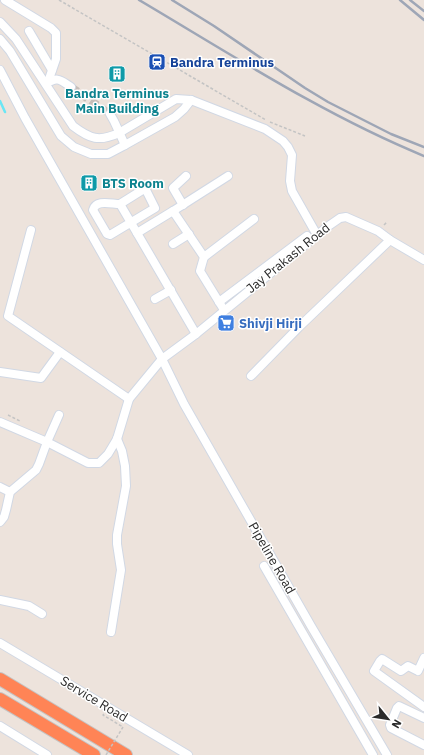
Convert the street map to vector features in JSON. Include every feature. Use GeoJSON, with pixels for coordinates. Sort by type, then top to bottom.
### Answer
{"type":"FeatureCollection","features":[{"type":"Feature","properties":{"kind":"highway"},"geometry":{"type":"LineString","coordinates":[[0,679],[126,755]]}},
{"type":"Feature","properties":{"kind":"highway"},"geometry":{"type":"LineString","coordinates":[[0,699],[94,755]]}},
{"type":"Feature","properties":{"kind":"street"},"geometry":{"type":"LineString","coordinates":[[5,0],[51,28],[56,33],[56,59],[47,83]]}},
{"type":"Feature","properties":{"kind":"street"},"geometry":{"type":"LineString","coordinates":[[0,22],[16,39],[47,83],[73,126],[84,135],[96,139],[110,137],[176,99],[191,100],[265,129],[283,141],[292,155],[290,181],[292,191],[317,235]]}},
{"type":"Feature","properties":{"kind":"street"},"geometry":{"type":"LineString","coordinates":[[29,31],[52,70]]}},
{"type":"Feature","properties":{"kind":"street"},"geometry":{"type":"LineString","coordinates":[[0,39],[10,51],[61,136],[74,148],[91,154],[108,154],[125,146],[175,116],[184,109],[191,100]]}},
{"type":"Feature","properties":{"kind":"street","name":"Pipeline Road"},"geometry":{"type":"LineString","coordinates":[[0,70],[25,118],[162,359],[184,404],[311,626],[387,755]]}},
{"type":"Feature","properties":{"kind":"street"},"geometry":{"type":"LineString","coordinates":[[47,83],[58,79],[71,88]]}},
{"type":"Feature","properties":{"kind":"street"},"geometry":{"type":"LineString","coordinates":[[110,114],[125,146]]}},
{"type":"Feature","properties":{"kind":"street"},"geometry":{"type":"LineString","coordinates":[[183,205],[173,188],[186,176]]}},
{"type":"Feature","properties":{"kind":"street"},"geometry":{"type":"LineString","coordinates":[[137,232],[228,176]]}},
{"type":"Feature","properties":{"kind":"street"},"geometry":{"type":"LineString","coordinates":[[144,189],[146,190],[154,208],[131,223],[108,235],[92,210],[99,203],[120,204],[144,189]]}},
{"type":"Feature","properties":{"kind":"street"},"geometry":{"type":"LineString","coordinates":[[120,204],[196,334]]}},
{"type":"Feature","properties":{"kind":"street"},"geometry":{"type":"LineString","coordinates":[[173,211],[204,257]]}},
{"type":"Feature","properties":{"kind":"street","name":"Jay Prakash Road"},"geometry":{"type":"LineString","coordinates":[[129,399],[162,359],[196,334],[340,218],[346,216],[378,231],[390,240],[424,260]]}},
{"type":"Feature","properties":{"kind":"street"},"geometry":{"type":"LineString","coordinates":[[224,310],[200,271],[204,257],[254,220]]}},
{"type":"Feature","properties":{"kind":"street"},"geometry":{"type":"LineString","coordinates":[[0,422],[47,442],[88,463],[99,463],[108,454],[117,439],[129,399],[8,316],[31,230]]}},
{"type":"Feature","properties":{"kind":"street"},"geometry":{"type":"LineString","coordinates":[[173,244],[189,234]]}},
{"type":"Feature","properties":{"kind":"street"},"geometry":{"type":"LineString","coordinates":[[219,302],[307,236]]}},
{"type":"Feature","properties":{"kind":"street"},"geometry":{"type":"LineString","coordinates":[[251,376],[299,327],[390,240]]}},
{"type":"Feature","properties":{"kind":"street"},"geometry":{"type":"LineString","coordinates":[[155,299],[171,290]]}},
{"type":"Feature","properties":{"kind":"street"},"geometry":{"type":"LineString","coordinates":[[0,372],[41,378],[60,352]]}},
{"type":"Feature","properties":{"kind":"street"},"geometry":{"type":"LineString","coordinates":[[0,522],[6,510],[10,492],[36,470],[59,415]]}},
{"type":"Feature","properties":{"kind":"street"},"geometry":{"type":"LineString","coordinates":[[111,632],[121,570],[117,535],[126,486],[125,466],[122,451],[117,439]]}},
{"type":"Feature","properties":{"kind":"street"},"geometry":{"type":"LineString","coordinates":[[0,487],[10,492]]}},
{"type":"Feature","properties":{"kind":"street"},"geometry":{"type":"LineString","coordinates":[[264,566],[373,755]]}},
{"type":"Feature","properties":{"kind":"street"},"geometry":{"type":"LineString","coordinates":[[0,600],[29,606],[42,614]]}},
{"type":"Feature","properties":{"kind":"street","name":"Service Road"},"geometry":{"type":"LineString","coordinates":[[0,643],[188,755]]}},
{"type":"Feature","properties":{"kind":"street"},"geometry":{"type":"LineString","coordinates":[[424,658],[417,671],[408,666],[402,671],[382,659],[374,671],[424,707]]}},
{"type":"Feature","properties":{"kind":"street"},"geometry":{"type":"LineString","coordinates":[[424,718],[399,706],[390,725],[391,728],[424,745]]}},
{"type":"Feature","properties":{"kind":"street"},"geometry":{"type":"LineString","coordinates":[[0,726],[47,755]]}},
{"type":"Feature","properties":{"kind":"path"},"geometry":{"type":"LineString","coordinates":[[58,0],[267,121],[305,136]]}},
{"type":"Feature","properties":{"kind":"path"},"geometry":{"type":"LineString","coordinates":[[103,715],[123,727],[106,755]]}},
{"type":"Feature","properties":{"kind":"waterway"},"geometry":{"type":"LineString","coordinates":[[0,101],[5,112]]}},
{"type":"Feature","properties":{"kind":"tunnel"},"geometry":{"type":"LineString","coordinates":[[71,87],[110,114]]}},
{"type":"Feature","properties":{"kind":"railway"},"geometry":{"type":"LineString","coordinates":[[139,0],[314,103],[387,140],[424,156]]}},
{"type":"Feature","properties":{"kind":"railway"},"geometry":{"type":"LineString","coordinates":[[172,0],[214,26],[328,102],[391,134],[424,147]]}},
{"type":"Feature","properties":{"kind":"railway"},"geometry":{"type":"LineString","coordinates":[[400,0],[424,20]]}},
{"type":"Feature","properties":{"kind":"railway"},"geometry":{"type":"LineString","coordinates":[[410,0],[424,11]]}},
{"type":"Feature","properties":{"kind":"place","name":"Bandra Terminus"},"geometry":{"type":"Point","coordinates":[157,62]}},
{"type":"Feature","properties":{"kind":"place","name":"Bandra Terminus Main Building"},"geometry":{"type":"Point","coordinates":[117,74]}},
{"type":"Feature","properties":{"kind":"place","name":"BTS Room"},"geometry":{"type":"Point","coordinates":[89,183]}},
{"type":"Feature","properties":{"kind":"place","name":"Shivji Hirji"},"geometry":{"type":"Point","coordinates":[226,323]}}]}
